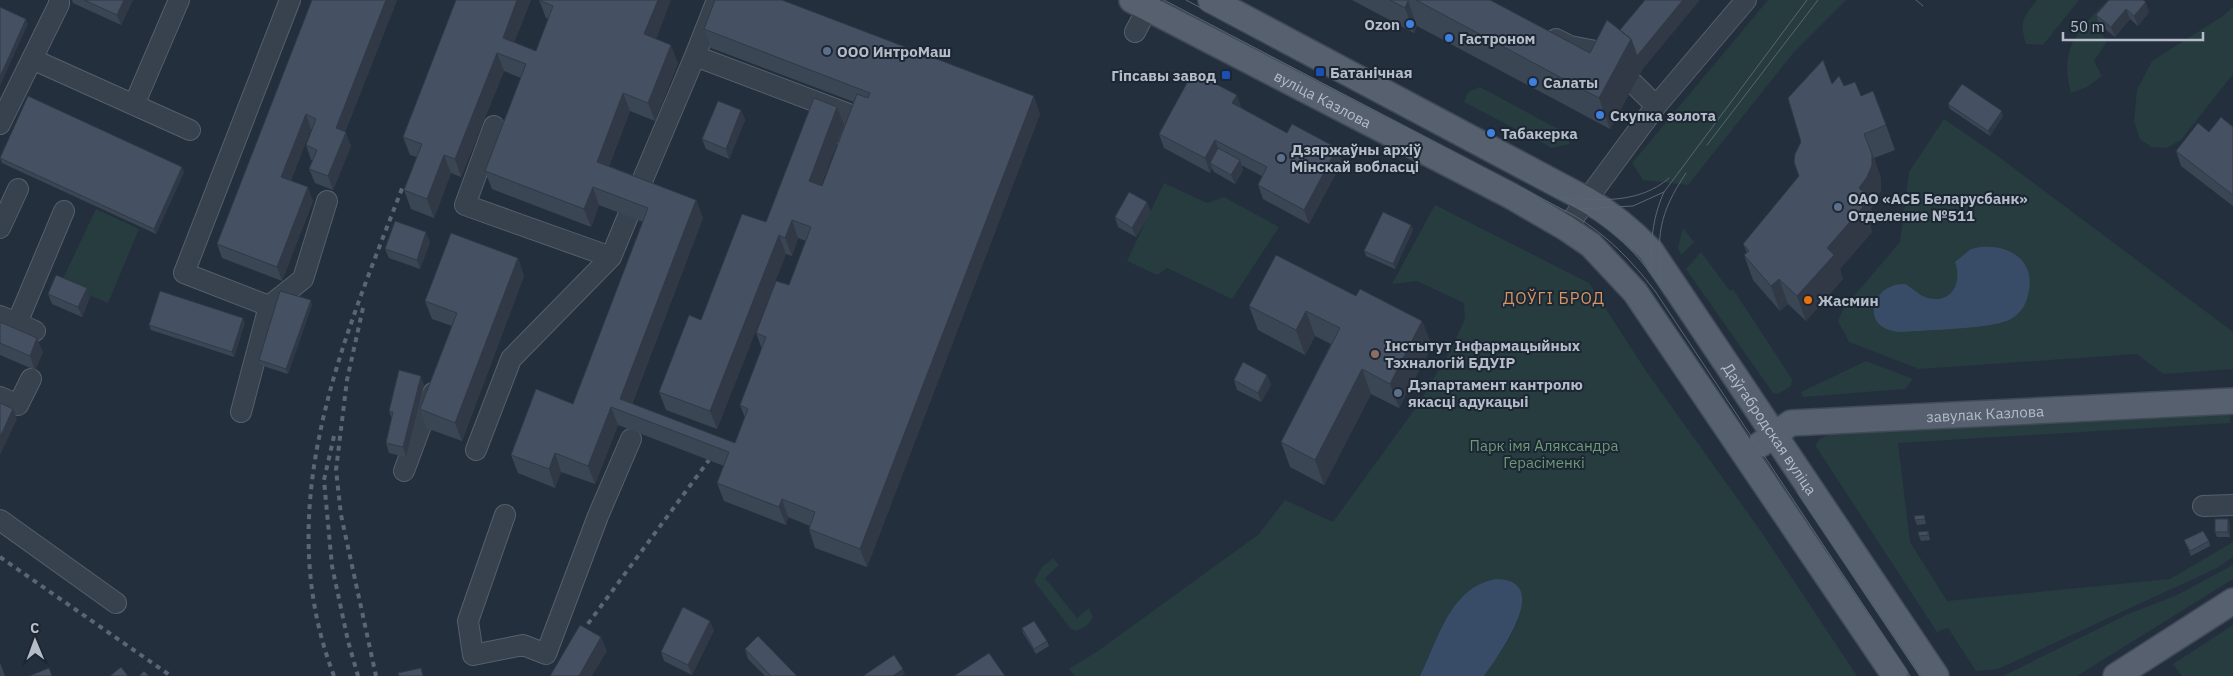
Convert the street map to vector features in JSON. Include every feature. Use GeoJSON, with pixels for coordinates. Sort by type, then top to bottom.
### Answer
{"type":"FeatureCollection","features":[{"type":"Feature","properties":{"kind":"main road"},"geometry":{"type":"LineString","coordinates":[[1211,0],[1586,200]]}},
{"type":"Feature","properties":{"kind":"main road","name":"вуліца Казлова"},"geometry":{"type":"LineString","coordinates":[[1144,3],[1511,196],[1566,228]]}},
{"type":"Feature","properties":{"kind":"main road","name":"Даўгабродская вуліца"},"geometry":{"type":"LineString","coordinates":[[1586,200],[1618,219],[1651,251],[1936,676]]}},
{"type":"Feature","properties":{"kind":"main road"},"geometry":{"type":"LineString","coordinates":[[1566,228],[1591,245],[1635,292],[1895,676]]}},
{"type":"Feature","properties":{"kind":"main road","name":"завулак Казлова"},"geometry":{"type":"LineString","coordinates":[[1747,455],[1791,423],[2233,401]]}},
{"type":"Feature","properties":{"kind":"main road"},"geometry":{"type":"LineString","coordinates":[[2116,676],[2233,601]]}},
{"type":"Feature","properties":{"kind":"street"},"geometry":{"type":"LineString","coordinates":[[0,124],[59,4],[59,0]]}},
{"type":"Feature","properties":{"kind":"street"},"geometry":{"type":"LineString","coordinates":[[134,105],[179,0]]}},
{"type":"Feature","properties":{"kind":"street"},"geometry":{"type":"LineString","coordinates":[[269,306],[184,273],[290,0]]}},
{"type":"Feature","properties":{"kind":"street"},"geometry":{"type":"LineString","coordinates":[[637,193],[696,56],[717,0]]}},
{"type":"Feature","properties":{"kind":"street"},"geometry":{"type":"LineString","coordinates":[[1566,228],[1656,106],[1746,0]]}},
{"type":"Feature","properties":{"kind":"street"},"geometry":{"type":"LineString","coordinates":[[1136,32],[1144,3]]}},
{"type":"Feature","properties":{"kind":"street"},"geometry":{"type":"LineString","coordinates":[[1536,29],[1570,46],[1608,61],[1624,33]]}},
{"type":"Feature","properties":{"kind":"street"},"geometry":{"type":"LineString","coordinates":[[696,56],[854,116],[840,152]]}},
{"type":"Feature","properties":{"kind":"street"},"geometry":{"type":"LineString","coordinates":[[32,59],[190,130]]}},
{"type":"Feature","properties":{"kind":"street"},"geometry":{"type":"LineString","coordinates":[[1634,84],[1656,106]]}},
{"type":"Feature","properties":{"kind":"street"},"geometry":{"type":"LineString","coordinates":[[494,126],[465,204],[611,257]]}},
{"type":"Feature","properties":{"kind":"street"},"geometry":{"type":"LineString","coordinates":[[0,228],[18,189]]}},
{"type":"Feature","properties":{"kind":"street"},"geometry":{"type":"LineString","coordinates":[[241,412],[269,306],[303,279],[327,201]]}},
{"type":"Feature","properties":{"kind":"street"},"geometry":{"type":"LineString","coordinates":[[17,324],[64,211]]}},
{"type":"Feature","properties":{"kind":"street"},"geometry":{"type":"LineString","coordinates":[[476,450],[511,359],[611,257],[628,216]]}},
{"type":"Feature","properties":{"kind":"street"},"geometry":{"type":"LineString","coordinates":[[404,471],[441,372]]}},
{"type":"Feature","properties":{"kind":"street"},"geometry":{"type":"LineString","coordinates":[[0,397],[18,404],[31,379]]}},
{"type":"Feature","properties":{"kind":"street"},"geometry":{"type":"LineString","coordinates":[[505,515],[468,621],[473,655],[523,645],[546,654],[598,516],[631,439]]}},
{"type":"Feature","properties":{"kind":"street"},"geometry":{"type":"LineString","coordinates":[[2203,506],[2233,505]]}},
{"type":"Feature","properties":{"kind":"street"},"geometry":{"type":"LineString","coordinates":[[0,520],[116,603]]}},
{"type":"Feature","properties":{"kind":"green space"},"geometry":{"type":"Polygon","coordinates":[[[1768,0],[1846,0],[1794,52],[1688,185],[1643,180],[1632,163],[1768,0]]]}},
{"type":"Feature","properties":{"kind":"green space"},"geometry":{"type":"Polygon","coordinates":[[[2037,0],[2079,0],[2043,45],[2026,44],[2023,30],[2024,20],[2028,11],[2037,0]]]}},
{"type":"Feature","properties":{"kind":"green space"},"geometry":{"type":"Polygon","coordinates":[[[2108,0],[2115,0],[2096,25],[2107,41],[2094,61],[2102,76],[2087,87],[2071,93],[2067,64],[2073,41],[2087,21],[2108,0]]]}},
{"type":"Feature","properties":{"kind":"green space"},"geometry":{"type":"Polygon","coordinates":[[[2233,7],[2233,74],[2181,140],[2166,148],[2151,147],[2140,139],[2134,121],[2137,90],[2152,61],[2223,16],[2233,7]]]}},
{"type":"Feature","properties":{"kind":"green space"},"geometry":{"type":"Polygon","coordinates":[[[1480,87],[1569,135],[1569,144],[1552,148],[1464,102],[1468,92],[1480,87]]]}},
{"type":"Feature","properties":{"kind":"green space"},"geometry":{"type":"Polygon","coordinates":[[[1944,119],[1995,154],[2233,332],[2233,369],[2163,374],[2137,354],[1919,369],[1849,342],[1838,321],[1843,309],[1900,242],[1909,172],[1944,119]]]}},
{"type":"Feature","properties":{"kind":"green space"},"geometry":{"type":"Polygon","coordinates":[[[1164,183],[1207,203],[1224,197],[1279,227],[1232,299],[1167,268],[1159,274],[1155,274],[1127,261],[1164,183]]]}},
{"type":"Feature","properties":{"kind":"green space","name":"Парк імя Аляксандра Герасіменкі"},"geometry":{"type":"Polygon","coordinates":[[[1435,205],[1589,283],[1646,371],[1760,530],[1857,676],[1484,676],[1507,642],[1519,616],[1521,604],[1519,592],[1511,582],[1459,601],[1440,630],[1420,676],[1075,676],[1069,669],[1098,651],[1259,534],[1285,500],[1333,522],[1420,402],[1452,347],[1465,319],[1464,303],[1417,281],[1392,284],[1435,205]]]}},
{"type":"Feature","properties":{"kind":"green space"},"geometry":{"type":"Polygon","coordinates":[[[96,209],[139,229],[108,303],[61,283],[96,209]]]}},
{"type":"Feature","properties":{"kind":"green space"},"geometry":{"type":"Polygon","coordinates":[[[1683,228],[1694,242],[1681,255],[1678,248],[1683,228]]]}},
{"type":"Feature","properties":{"kind":"green space"},"geometry":{"type":"Polygon","coordinates":[[[1701,252],[1730,291],[1733,289],[1792,379],[1791,386],[1778,394],[1773,393],[1686,269],[1701,252]]]}},
{"type":"Feature","properties":{"kind":"green space"},"geometry":{"type":"Polygon","coordinates":[[[1866,361],[1913,379],[1905,389],[1803,397],[1801,392],[1866,361]]]}},
{"type":"Feature","properties":{"kind":"green space"},"geometry":{"type":"Polygon","coordinates":[[[2231,412],[2230,423],[1898,443],[1910,542],[1947,601],[2170,579],[2233,542],[2233,557],[2217,568],[1998,669],[1976,671],[1948,628],[1937,632],[1815,445],[1820,439],[1832,433],[2231,412]]]}},
{"type":"Feature","properties":{"kind":"green space"},"geometry":{"type":"Polygon","coordinates":[[[1053,558],[1059,565],[1045,578],[1077,618],[1089,608],[1093,617],[1083,628],[1075,631],[1070,628],[1034,581],[1042,567],[1053,558]]]}},
{"type":"Feature","properties":{"kind":"green space"},"geometry":{"type":"Polygon","coordinates":[[[2233,565],[2233,579],[2077,676],[2003,676],[2126,615],[2177,595],[2233,565]]]}},
{"type":"Feature","properties":{"kind":"green space"},"geometry":{"type":"Polygon","coordinates":[[[2233,625],[2233,676],[2182,676],[2173,664],[2233,625]]]}},
{"type":"Feature","properties":{"kind":"water"},"geometry":{"type":"Polygon","coordinates":[[[1980,247],[2001,248],[2019,257],[2025,264],[2029,273],[2030,283],[2026,302],[2017,315],[2003,322],[1990,325],[1901,332],[1887,329],[1878,323],[1874,315],[1874,306],[1884,290],[1894,285],[1905,284],[1925,297],[1934,299],[1948,296],[1956,285],[1957,270],[1955,262],[1971,249],[1980,247]]]}},
{"type":"Feature","properties":{"kind":"water"},"geometry":{"type":"Polygon","coordinates":[[[1496,579],[1513,583],[1521,592],[1522,605],[1510,637],[1484,676],[1420,676],[1440,632],[1456,604],[1467,592],[1480,584],[1496,579]]]}},
{"type":"Feature","properties":{"kind":"building"},"geometry":{"type":"Polygon","coordinates":[[[84,0],[124,0],[117,15],[84,0]]]}},
{"type":"Feature","properties":{"kind":"building"},"geometry":{"type":"Polygon","coordinates":[[[312,0],[386,0],[336,128],[346,132],[328,176],[309,169],[317,150],[306,145],[316,119],[306,114],[281,177],[308,187],[277,267],[217,244],[312,0]]]}},
{"type":"Feature","properties":{"kind":"building"},"geometry":{"type":"Polygon","coordinates":[[[456,0],[517,0],[503,38],[536,51],[553,6],[539,0],[658,0],[644,34],[671,45],[648,103],[623,93],[597,162],[696,200],[620,399],[735,443],[748,409],[740,405],[766,337],[756,333],[776,281],[789,285],[811,227],[792,220],[785,238],[779,235],[710,411],[659,392],[689,315],[701,320],[742,214],[766,222],[814,98],[837,107],[809,181],[822,186],[857,94],[868,98],[870,93],[704,29],[715,0],[782,0],[1034,96],[860,549],[809,529],[815,512],[782,499],[779,507],[717,483],[729,452],[611,407],[588,466],[555,453],[549,469],[511,455],[536,389],[573,404],[648,208],[593,187],[584,209],[485,171],[526,64],[497,53],[455,159],[444,155],[427,199],[404,190],[422,144],[403,137],[456,0]]]}},
{"type":"Feature","properties":{"kind":"building"},"geometry":{"type":"Polygon","coordinates":[[[1390,0],[1408,0],[1408,1],[1405,8],[1390,0]]]}},
{"type":"Feature","properties":{"kind":"building"},"geometry":{"type":"Polygon","coordinates":[[[1416,0],[1490,0],[1590,53],[1607,20],[1631,39],[1599,98],[1416,0]]]}},
{"type":"Feature","properties":{"kind":"building"},"geometry":{"type":"Polygon","coordinates":[[[1645,0],[1683,0],[1637,56],[1631,39],[1620,30],[1645,0]]]}},
{"type":"Feature","properties":{"kind":"building"},"geometry":{"type":"Polygon","coordinates":[[[2109,0],[2143,0],[2146,2],[2134,16],[2126,9],[2111,27],[2096,15],[2109,0]]]}},
{"type":"Feature","properties":{"kind":"building"},"geometry":{"type":"Polygon","coordinates":[[[0,7],[26,19],[0,77],[0,7]]]}},
{"type":"Feature","properties":{"kind":"building","name":"ОАО «АСБ Беларусбанк» Отделение №511"},"geometry":{"type":"Polygon","coordinates":[[[1823,60],[1832,84],[1839,76],[1844,86],[1855,82],[1861,96],[1873,91],[1886,125],[1864,134],[1872,154],[1872,165],[1867,177],[1859,188],[1866,194],[1858,202],[1863,207],[1827,248],[1834,255],[1797,296],[1779,279],[1771,286],[1744,255],[1749,251],[1743,244],[1799,176],[1794,162],[1795,154],[1801,142],[1788,98],[1823,60]]]}},
{"type":"Feature","properties":{"kind":"building","name":"Дзяржаўны архіў Мінскай вобласці"},"geometry":{"type":"Polygon","coordinates":[[[1193,72],[1237,95],[1232,103],[1287,133],[1292,124],[1337,148],[1304,210],[1258,185],[1267,167],[1215,140],[1205,158],[1159,134],[1193,72]]]}},
{"type":"Feature","properties":{"kind":"building"},"geometry":{"type":"Polygon","coordinates":[[[1962,84],[2002,111],[1988,131],[1948,104],[1962,84]]]}},
{"type":"Feature","properties":{"kind":"building"},"geometry":{"type":"Polygon","coordinates":[[[28,96],[182,167],[154,229],[0,158],[28,96]]]}},
{"type":"Feature","properties":{"kind":"building"},"geometry":{"type":"Polygon","coordinates":[[[718,101],[741,110],[726,149],[702,139],[718,101]]]}},
{"type":"Feature","properties":{"kind":"building"},"geometry":{"type":"Polygon","coordinates":[[[2221,117],[2233,127],[2233,195],[2176,151],[2198,123],[2209,132],[2221,117]]]}},
{"type":"Feature","properties":{"kind":"building"},"geometry":{"type":"Polygon","coordinates":[[[1218,148],[1240,160],[1231,175],[1210,163],[1218,148]]]}},
{"type":"Feature","properties":{"kind":"building"},"geometry":{"type":"Polygon","coordinates":[[[1129,192],[1147,202],[1132,228],[1115,217],[1129,192]]]}},
{"type":"Feature","properties":{"kind":"building"},"geometry":{"type":"Polygon","coordinates":[[[1383,212],[1411,225],[1393,264],[1364,251],[1383,212]]]}},
{"type":"Feature","properties":{"kind":"building"},"geometry":{"type":"Polygon","coordinates":[[[395,221],[426,232],[417,260],[385,249],[395,221]]]}},
{"type":"Feature","properties":{"kind":"building"},"geometry":{"type":"Polygon","coordinates":[[[451,233],[518,258],[455,423],[420,409],[457,313],[425,301],[451,233]]]}},
{"type":"Feature","properties":{"kind":"building"},"geometry":{"type":"Polygon","coordinates":[[[1276,255],[1356,296],[1360,289],[1422,321],[1390,384],[1362,369],[1315,460],[1281,442],[1340,328],[1306,311],[1296,330],[1249,306],[1276,255]]]}},
{"type":"Feature","properties":{"kind":"building"},"geometry":{"type":"Polygon","coordinates":[[[56,275],[87,288],[78,307],[48,294],[56,275]]]}},
{"type":"Feature","properties":{"kind":"building"},"geometry":{"type":"Polygon","coordinates":[[[160,291],[243,318],[232,352],[149,325],[160,291]]]}},
{"type":"Feature","properties":{"kind":"building"},"geometry":{"type":"Polygon","coordinates":[[[280,291],[311,300],[286,369],[259,360],[280,291]]]}},
{"type":"Feature","properties":{"kind":"building"},"geometry":{"type":"Polygon","coordinates":[[[0,322],[37,338],[30,356],[0,343],[0,322]]]}},
{"type":"Feature","properties":{"kind":"building"},"geometry":{"type":"Polygon","coordinates":[[[1243,362],[1267,375],[1258,393],[1234,380],[1243,362]]]}},
{"type":"Feature","properties":{"kind":"building"},"geometry":{"type":"Polygon","coordinates":[[[399,370],[421,376],[403,447],[386,443],[393,412],[389,411],[399,370]]]}},
{"type":"Feature","properties":{"kind":"building"},"geometry":{"type":"Polygon","coordinates":[[[0,403],[13,409],[0,437],[0,403]]]}},
{"type":"Feature","properties":{"kind":"building"},"geometry":{"type":"Polygon","coordinates":[[[1924,515],[1925,519],[1915,520],[1914,516],[1924,515]]]}},
{"type":"Feature","properties":{"kind":"building"},"geometry":{"type":"Polygon","coordinates":[[[2215,519],[2228,519],[2228,532],[2215,532],[2215,519]]]}},
{"type":"Feature","properties":{"kind":"building"},"geometry":{"type":"Polygon","coordinates":[[[1928,531],[1928,535],[1919,536],[1918,532],[1928,531]]]}},
{"type":"Feature","properties":{"kind":"building"},"geometry":{"type":"Polygon","coordinates":[[[2203,531],[2209,541],[2190,551],[2184,540],[2203,531]]]}},
{"type":"Feature","properties":{"kind":"building"},"geometry":{"type":"Polygon","coordinates":[[[683,607],[710,621],[688,665],[661,652],[683,607]]]}},
{"type":"Feature","properties":{"kind":"building"},"geometry":{"type":"Polygon","coordinates":[[[1034,621],[1047,641],[1034,649],[1022,628],[1034,621]]]}},
{"type":"Feature","properties":{"kind":"building"},"geometry":{"type":"Polygon","coordinates":[[[580,625],[601,637],[579,676],[550,676],[580,625]]]}},
{"type":"Feature","properties":{"kind":"building"},"geometry":{"type":"Polygon","coordinates":[[[758,636],[795,676],[771,676],[745,649],[758,636]]]}},
{"type":"Feature","properties":{"kind":"building"},"geometry":{"type":"Polygon","coordinates":[[[989,653],[1005,676],[954,676],[989,653]]]}},
{"type":"Feature","properties":{"kind":"building"},"geometry":{"type":"Polygon","coordinates":[[[894,655],[903,669],[893,676],[863,676],[894,655]]]}},
{"type":"Feature","properties":{"kind":"building"},"geometry":{"type":"Polygon","coordinates":[[[121,667],[128,676],[110,676],[121,667]]]}},
{"type":"Feature","properties":{"kind":"building"},"geometry":{"type":"Polygon","coordinates":[[[49,668],[52,676],[29,676],[49,668]]]}},
{"type":"Feature","properties":{"kind":"building"},"geometry":{"type":"Polygon","coordinates":[[[421,668],[423,676],[399,676],[398,673],[421,668]]]}},
{"type":"Feature","properties":{"kind":"building"},"geometry":{"type":"Polygon","coordinates":[[[144,671],[149,676],[139,676],[144,671]]]}},
{"type":"Feature","properties":{"kind":"tram line"},"geometry":{"type":"LineString","coordinates":[[1164,0],[1575,216],[1608,240],[1628,259],[1655,291],[1910,676]]}},
{"type":"Feature","properties":{"kind":"tram line"},"geometry":{"type":"LineString","coordinates":[[1186,0],[1580,209],[1607,228],[1628,247],[1647,268],[1666,295]]}},
{"type":"Feature","properties":{"kind":"tram line"},"geometry":{"type":"LineString","coordinates":[[1652,273],[1651,252],[1653,232],[1664,192],[1807,0]]}},
{"type":"Feature","properties":{"kind":"tram line"},"geometry":{"type":"LineString","coordinates":[[1707,145],[1818,0]]}},
{"type":"Feature","properties":{"kind":"tram line"},"geometry":{"type":"LineString","coordinates":[[1916,0],[1923,6]]}},
{"type":"Feature","properties":{"kind":"tram line"},"geometry":{"type":"LineString","coordinates":[[1661,284],[1659,252],[1661,226],[1670,201],[1686,173]]}},
{"type":"Feature","properties":{"kind":"tram line"},"geometry":{"type":"LineString","coordinates":[[1562,197],[1618,199],[1645,192],[1669,178]]}},
{"type":"Feature","properties":{"kind":"tram line"},"geometry":{"type":"LineString","coordinates":[[1580,209],[1633,206],[1664,192]]}},
{"type":"Feature","properties":{"kind":"tram line"},"geometry":{"type":"LineString","coordinates":[[1798,493],[1920,676]]}},
{"type":"Feature","properties":{"kind":"railway"},"geometry":{"type":"LineString","coordinates":[[334,676],[316,613],[309,550],[311,488],[321,427],[337,366],[357,305],[403,186]]}},
{"type":"Feature","properties":{"kind":"railway"},"geometry":{"type":"LineString","coordinates":[[363,308],[347,380],[336,470],[341,515],[376,676]]}},
{"type":"Feature","properties":{"kind":"railway"},"geometry":{"type":"LineString","coordinates":[[334,436],[324,480],[332,566],[348,641],[358,676]]}},
{"type":"Feature","properties":{"kind":"railway"},"geometry":{"type":"LineString","coordinates":[[576,640],[709,460]]}},
{"type":"Feature","properties":{"kind":"railway"},"geometry":{"type":"LineString","coordinates":[[0,557],[171,676]]}},
{"type":"Feature","properties":{"kind":"place","name":"Ozon"},"geometry":{"type":"Point","coordinates":[1410,24]}},
{"type":"Feature","properties":{"kind":"place","name":"Гастроном"},"geometry":{"type":"Point","coordinates":[1449,38]}},
{"type":"Feature","properties":{"kind":"place","name":"ООО ИнтроМаш"},"geometry":{"type":"Point","coordinates":[827,51]}},
{"type":"Feature","properties":{"kind":"place","name":"Батанічная"},"geometry":{"type":"Point","coordinates":[1320,72]}},
{"type":"Feature","properties":{"kind":"place","name":"Гіпсавы завод"},"geometry":{"type":"Point","coordinates":[1226,75]}},
{"type":"Feature","properties":{"kind":"place","name":"Салаты"},"geometry":{"type":"Point","coordinates":[1533,82]}},
{"type":"Feature","properties":{"kind":"place","name":"Скупка золота"},"geometry":{"type":"Point","coordinates":[1600,115]}},
{"type":"Feature","properties":{"kind":"place","name":"Табакерка"},"geometry":{"type":"Point","coordinates":[1491,133]}},
{"type":"Feature","properties":{"kind":"place","name":"Дзяржаўны архіў Мінскай вобласці"},"geometry":{"type":"Point","coordinates":[1281,158]}},
{"type":"Feature","properties":{"kind":"place","name":"ОАО «АСБ Беларусбанк» Отделение №511"},"geometry":{"type":"Point","coordinates":[1838,207]}},
{"type":"Feature","properties":{"kind":"place","name":"Жасмин"},"geometry":{"type":"Point","coordinates":[1808,300]}},
{"type":"Feature","properties":{"kind":"place","name":"Інстытут Інфармацыйных Тэхналогій БДУІР"},"geometry":{"type":"Point","coordinates":[1375,354]}},
{"type":"Feature","properties":{"kind":"place","name":"Дэпартамент кантролю якасці адукацыі"},"geometry":{"type":"Point","coordinates":[1398,393]}},
{"type":"Feature","properties":{"kind":"district","name":"ДОЎГІ БРОД"},"geometry":{"type":"Point","coordinates":[1554,298]}}]}
